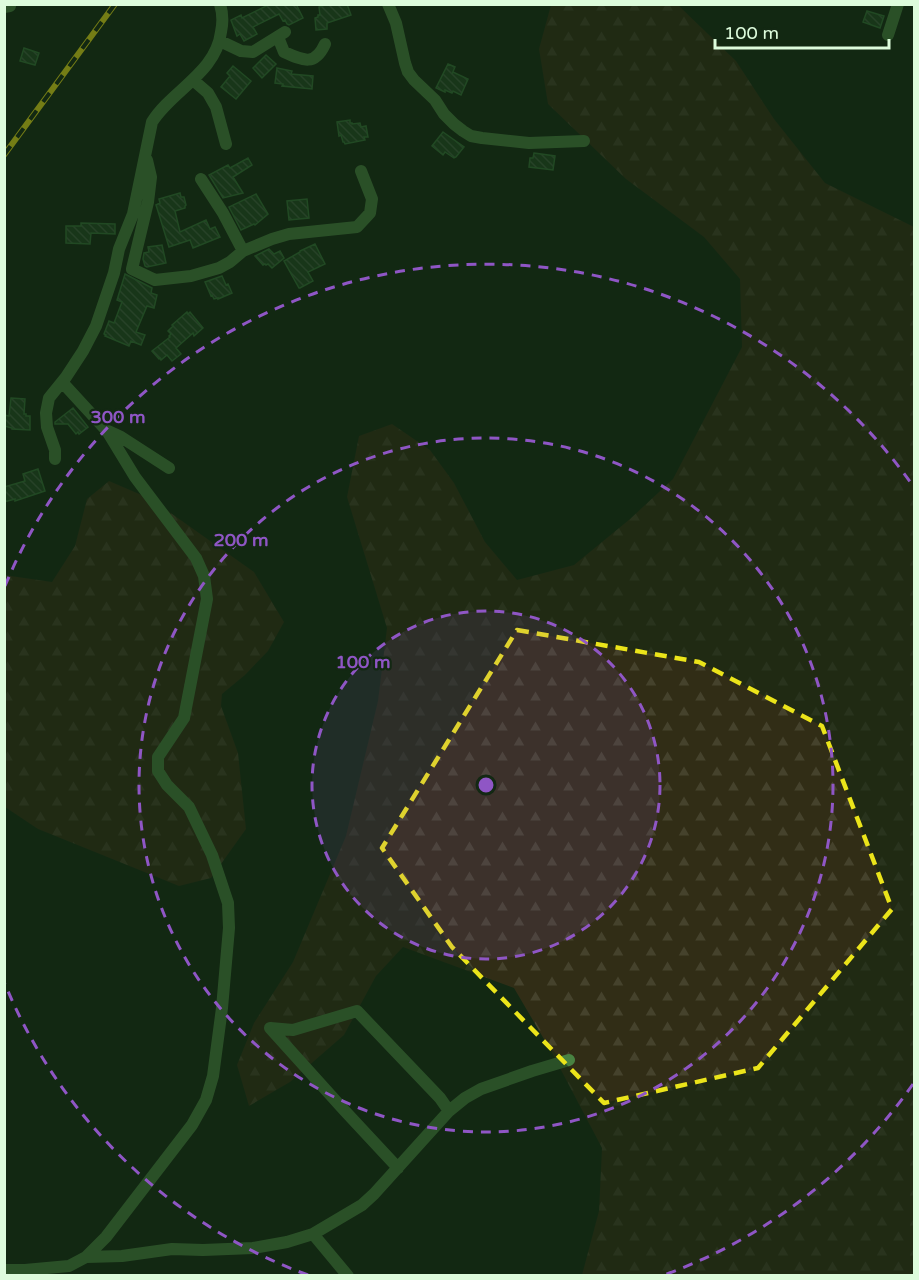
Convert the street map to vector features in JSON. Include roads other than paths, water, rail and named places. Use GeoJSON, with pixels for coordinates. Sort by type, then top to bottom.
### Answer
{"type":"FeatureCollection","features":[{"type":"Feature","properties":{"kind":"street"},"geometry":{"type":"LineString","coordinates":[[55,459],[55,450],[46,427],[49,398],[83,351],[96,326],[111,281],[118,249],[133,214],[152,122],[158,112],[193,80],[216,53],[223,22],[220,4]]}},
{"type":"Feature","properties":{"kind":"street"},"geometry":{"type":"LineString","coordinates":[[388,4],[398,30],[408,72],[435,100],[449,119],[463,131],[482,138],[529,143],[584,141]]}},
{"type":"Feature","properties":{"kind":"street"},"geometry":{"type":"LineString","coordinates":[[888,35],[898,4]]}},
{"type":"Feature","properties":{"kind":"street"},"geometry":{"type":"LineString","coordinates":[[220,42],[241,51],[253,52],[281,35],[284,52],[312,60],[320,55],[325,44]]}},
{"type":"Feature","properties":{"kind":"street"},"geometry":{"type":"LineString","coordinates":[[193,80],[208,93],[216,107],[226,144]]}},
{"type":"Feature","properties":{"kind":"street"},"geometry":{"type":"LineString","coordinates":[[145,153],[151,177],[148,202],[132,269],[155,280],[191,276],[219,268],[243,251],[289,234],[357,227],[370,213],[372,200],[361,171]]}},
{"type":"Feature","properties":{"kind":"street"},"geometry":{"type":"LineString","coordinates":[[201,179],[223,213],[243,251]]}},
{"type":"Feature","properties":{"kind":"street"},"geometry":{"type":"LineString","coordinates":[[4,1270],[69,1266],[86,1257],[106,1237],[192,1125],[206,1100],[213,1076],[229,928],[228,903],[212,855],[189,807],[167,785],[158,771],[158,756],[184,718],[207,599],[204,576],[196,558],[135,477],[107,431],[62,382]]}},
{"type":"Feature","properties":{"kind":"street"},"geometry":{"type":"LineString","coordinates":[[107,431],[121,437],[169,468]]}},
{"type":"Feature","properties":{"kind":"street"},"geometry":{"type":"LineString","coordinates":[[398,1168],[270,1028],[293,1029],[357,1011],[440,1098],[449,1111]]}},
{"type":"Feature","properties":{"kind":"street"},"geometry":{"type":"LineString","coordinates":[[86,1257],[122,1257],[172,1249],[253,1248],[287,1242],[313,1234],[362,1205],[449,1111],[465,1098],[481,1089],[569,1060]]}},
{"type":"Feature","properties":{"kind":"street"},"geometry":{"type":"LineString","coordinates":[[313,1234],[348,1275]]}},
{"type":"Feature","properties":{"kind":"railway"},"geometry":{"type":"LineString","coordinates":[[4,155],[115,4]]}}]}
